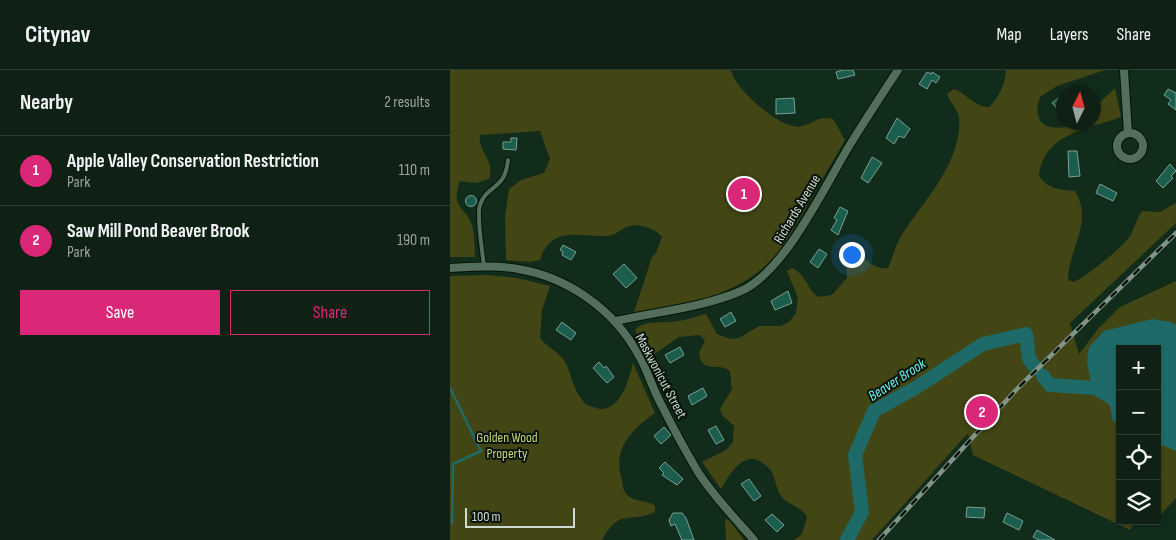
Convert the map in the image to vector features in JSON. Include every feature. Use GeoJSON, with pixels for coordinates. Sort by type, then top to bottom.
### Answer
{"type":"FeatureCollection","features":[{"type":"Feature","properties":{"kind":"street","name":"Richards Avenue"},"geometry":{"type":"LineString","coordinates":[[616,321],[692,308],[743,290],[757,280],[786,253],[852,142],[898,70]]}},
{"type":"Feature","properties":{"kind":"street"},"geometry":{"type":"LineString","coordinates":[[1124,70],[1128,133]]}},
{"type":"Feature","properties":{"kind":"street","name":"Maskwonicut Street"},"geometry":{"type":"LineString","coordinates":[[450,268],[518,269],[562,283],[588,298],[616,321],[638,354],[660,403],[698,472],[754,540]]}},
{"type":"Feature","properties":{"kind":"lane"},"geometry":{"type":"LineString","coordinates":[[484,267],[479,206],[488,193],[504,179],[508,160]]}},
{"type":"Feature","properties":{"kind":"green space"},"geometry":{"type":"Polygon","coordinates":[[[450,70],[731,70],[739,86],[747,95],[776,119],[799,127],[821,119],[833,119],[845,140],[784,244],[774,257],[755,274],[723,292],[687,304],[634,312],[652,257],[656,253],[662,237],[650,229],[636,225],[627,227],[609,236],[567,235],[551,242],[540,260],[529,262],[506,260],[505,217],[509,189],[521,180],[544,173],[550,159],[540,131],[480,135],[481,146],[490,167],[489,179],[476,183],[460,181],[457,190],[460,207],[472,225],[475,257],[450,257],[450,70]]]}},
{"type":"Feature","properties":{"kind":"green space"},"geometry":{"type":"Polygon","coordinates":[[[1006,70],[1105,70],[1056,85],[1040,97],[1038,105],[1037,112],[1039,118],[1046,125],[1056,128],[1056,130],[1082,130],[1058,142],[1049,150],[1039,176],[1050,186],[1075,191],[1080,202],[1081,224],[1069,269],[1068,280],[1074,282],[1080,279],[1120,247],[1130,236],[1142,211],[1160,212],[1176,203],[1176,223],[1070,323],[1079,354],[1098,329],[1120,307],[1176,281],[1176,498],[1161,515],[1161,345],[1116,345],[1116,523],[973,455],[968,433],[872,540],[794,540],[802,534],[807,517],[801,510],[781,496],[773,474],[766,466],[760,461],[747,459],[736,467],[721,489],[702,462],[726,450],[733,442],[734,426],[722,415],[720,409],[732,389],[730,371],[721,367],[707,366],[703,363],[699,353],[705,341],[700,335],[679,337],[647,359],[635,330],[644,324],[673,322],[706,314],[717,334],[730,339],[739,338],[759,326],[781,326],[789,322],[796,313],[798,298],[787,271],[792,268],[797,271],[818,297],[832,295],[847,278],[846,263],[840,251],[842,245],[853,248],[874,266],[888,268],[901,237],[941,179],[955,149],[959,133],[959,117],[947,94],[954,89],[975,103],[989,107],[1001,90],[1006,70]]]}},
{"type":"Feature","properties":{"kind":"green space"},"geometry":{"type":"Polygon","coordinates":[[[1115,88],[1121,117],[1101,124],[1101,101],[1115,88]]]}},
{"type":"Feature","properties":{"kind":"green space","name":"Golden Wood Property"},"geometry":{"type":"Polygon","coordinates":[[[486,275],[517,278],[550,286],[542,310],[540,338],[563,359],[576,391],[587,405],[604,409],[617,401],[626,386],[633,363],[655,413],[638,426],[626,441],[620,459],[620,469],[625,492],[631,498],[648,502],[655,506],[655,512],[638,517],[625,518],[614,523],[602,540],[450,540],[450,276],[486,275]]]}},
{"type":"Feature","properties":{"kind":"green space"},"geometry":{"type":"Polygon","coordinates":[[[725,519],[729,520],[744,540],[726,540],[725,519]]]}},
{"type":"Feature","properties":{"kind":"green space"},"geometry":{"type":"Polygon","coordinates":[[[1120,525],[1133,525],[1130,530],[1120,525]]]}},
{"type":"Feature","properties":{"kind":"water"},"geometry":{"type":"Polygon","coordinates":[[[1152,319],[1171,322],[1176,325],[1176,451],[1161,445],[1161,345],[1116,345],[1116,423],[1113,421],[1110,406],[1097,392],[1090,379],[1087,361],[1089,347],[1104,331],[1152,319]]]}},
{"type":"Feature","properties":{"kind":"building"},"geometry":{"type":"Polygon","coordinates":[[[853,70],[855,75],[838,79],[836,72],[853,70]]]}},
{"type":"Feature","properties":{"kind":"building"},"geometry":{"type":"Polygon","coordinates":[[[927,72],[931,74],[932,72],[940,77],[936,83],[932,80],[927,89],[919,84],[927,72]]]}},
{"type":"Feature","properties":{"kind":"building"},"geometry":{"type":"Polygon","coordinates":[[[1168,89],[1176,93],[1176,110],[1168,104],[1171,100],[1164,95],[1168,89]]]}},
{"type":"Feature","properties":{"kind":"building"},"geometry":{"type":"Polygon","coordinates":[[[794,98],[795,113],[776,114],[776,99],[794,98]]]}},
{"type":"Feature","properties":{"kind":"building"},"geometry":{"type":"Polygon","coordinates":[[[897,118],[910,129],[904,138],[899,136],[894,144],[886,138],[897,118]]]}},
{"type":"Feature","properties":{"kind":"building"},"geometry":{"type":"Polygon","coordinates":[[[511,138],[517,138],[516,150],[503,149],[503,142],[511,142],[511,138]]]}},
{"type":"Feature","properties":{"kind":"building"},"geometry":{"type":"Polygon","coordinates":[[[1068,151],[1077,151],[1080,176],[1069,177],[1068,151]]]}},
{"type":"Feature","properties":{"kind":"building"},"geometry":{"type":"Polygon","coordinates":[[[872,157],[882,163],[868,183],[861,178],[872,157]]]}},
{"type":"Feature","properties":{"kind":"building"},"geometry":{"type":"Polygon","coordinates":[[[1170,164],[1176,171],[1171,176],[1173,178],[1163,188],[1156,181],[1170,164]]]}},
{"type":"Feature","properties":{"kind":"building"},"geometry":{"type":"Polygon","coordinates":[[[1100,184],[1117,193],[1113,201],[1096,193],[1100,184]]]}},
{"type":"Feature","properties":{"kind":"building"},"geometry":{"type":"Polygon","coordinates":[[[471,195],[477,201],[471,207],[465,201],[471,195]]]}},
{"type":"Feature","properties":{"kind":"building"},"geometry":{"type":"Polygon","coordinates":[[[840,207],[848,211],[838,235],[831,230],[837,220],[834,218],[840,207]]]}},
{"type":"Feature","properties":{"kind":"building"},"geometry":{"type":"Polygon","coordinates":[[[563,245],[576,252],[571,260],[562,255],[563,252],[560,250],[563,245]]]}},
{"type":"Feature","properties":{"kind":"building"},"geometry":{"type":"Polygon","coordinates":[[[819,249],[827,254],[818,268],[810,262],[819,249]]]}},
{"type":"Feature","properties":{"kind":"building"},"geometry":{"type":"Polygon","coordinates":[[[624,264],[637,278],[626,288],[613,274],[624,264]]]}},
{"type":"Feature","properties":{"kind":"building"},"geometry":{"type":"Polygon","coordinates":[[[788,291],[792,303],[775,310],[771,301],[788,291]]]}},
{"type":"Feature","properties":{"kind":"building"},"geometry":{"type":"Polygon","coordinates":[[[731,312],[736,321],[725,327],[720,319],[731,312]]]}},
{"type":"Feature","properties":{"kind":"building"},"geometry":{"type":"Polygon","coordinates":[[[562,322],[576,333],[571,340],[556,330],[562,322]]]}},
{"type":"Feature","properties":{"kind":"building"},"geometry":{"type":"Polygon","coordinates":[[[680,347],[684,355],[670,363],[665,355],[680,347]]]}},
{"type":"Feature","properties":{"kind":"building"},"geometry":{"type":"Polygon","coordinates":[[[599,362],[604,368],[606,366],[614,377],[607,383],[593,368],[599,362]]]}},
{"type":"Feature","properties":{"kind":"building"},"geometry":{"type":"Polygon","coordinates":[[[703,388],[707,396],[692,405],[688,396],[703,388]]]}},
{"type":"Feature","properties":{"kind":"building"},"geometry":{"type":"Polygon","coordinates":[[[716,426],[724,440],[716,444],[708,430],[716,426]]]}},
{"type":"Feature","properties":{"kind":"building"},"geometry":{"type":"Polygon","coordinates":[[[664,427],[671,435],[661,444],[654,436],[664,427]]]}},
{"type":"Feature","properties":{"kind":"building"},"geometry":{"type":"Polygon","coordinates":[[[665,462],[683,479],[677,485],[662,475],[664,473],[659,468],[665,462]]]}},
{"type":"Feature","properties":{"kind":"building"},"geometry":{"type":"Polygon","coordinates":[[[749,479],[761,496],[754,501],[741,484],[749,479]]]}},
{"type":"Feature","properties":{"kind":"building"},"geometry":{"type":"Polygon","coordinates":[[[967,507],[985,508],[984,518],[966,517],[967,507]]]}},
{"type":"Feature","properties":{"kind":"building"},"geometry":{"type":"Polygon","coordinates":[[[673,513],[682,513],[686,518],[694,540],[682,540],[675,524],[671,526],[669,520],[673,513]]]}},
{"type":"Feature","properties":{"kind":"building"},"geometry":{"type":"Polygon","coordinates":[[[1007,513],[1023,521],[1019,530],[1003,522],[1007,513]]]}},
{"type":"Feature","properties":{"kind":"building"},"geometry":{"type":"Polygon","coordinates":[[[772,514],[784,525],[777,532],[765,520],[772,514]]]}},
{"type":"Feature","properties":{"kind":"building"},"geometry":{"type":"Polygon","coordinates":[[[1037,530],[1055,540],[1039,540],[1033,537],[1037,530]]]}},
{"type":"Feature","properties":{"kind":"waterway","name":"Beaver Brook"},"geometry":{"type":"LineString","coordinates":[[847,540],[862,512],[855,455],[874,411],[917,387],[983,344],[1026,334],[1029,359],[1036,368]]}},
{"type":"Feature","properties":{"kind":"waterway","name":"Beaver Brook"},"geometry":{"type":"LineString","coordinates":[[1043,376],[1050,385],[1095,388],[1116,400]]}},
{"type":"Feature","properties":{"kind":"waterway"},"geometry":{"type":"LineString","coordinates":[[450,388],[481,451],[453,464],[452,523]]}},
{"type":"Feature","properties":{"kind":"railway"},"geometry":{"type":"LineString","coordinates":[[879,540],[1016,390],[1176,233]]}},
{"type":"Feature","properties":{"kind":"place","name":"Apple Valley Conservation Restriction"},"geometry":{"type":"Point","coordinates":[744,194]}},
{"type":"Feature","properties":{"kind":"place","name":"Saw Mill Pond Beaver Brook"},"geometry":{"type":"Point","coordinates":[982,412]}}]}
